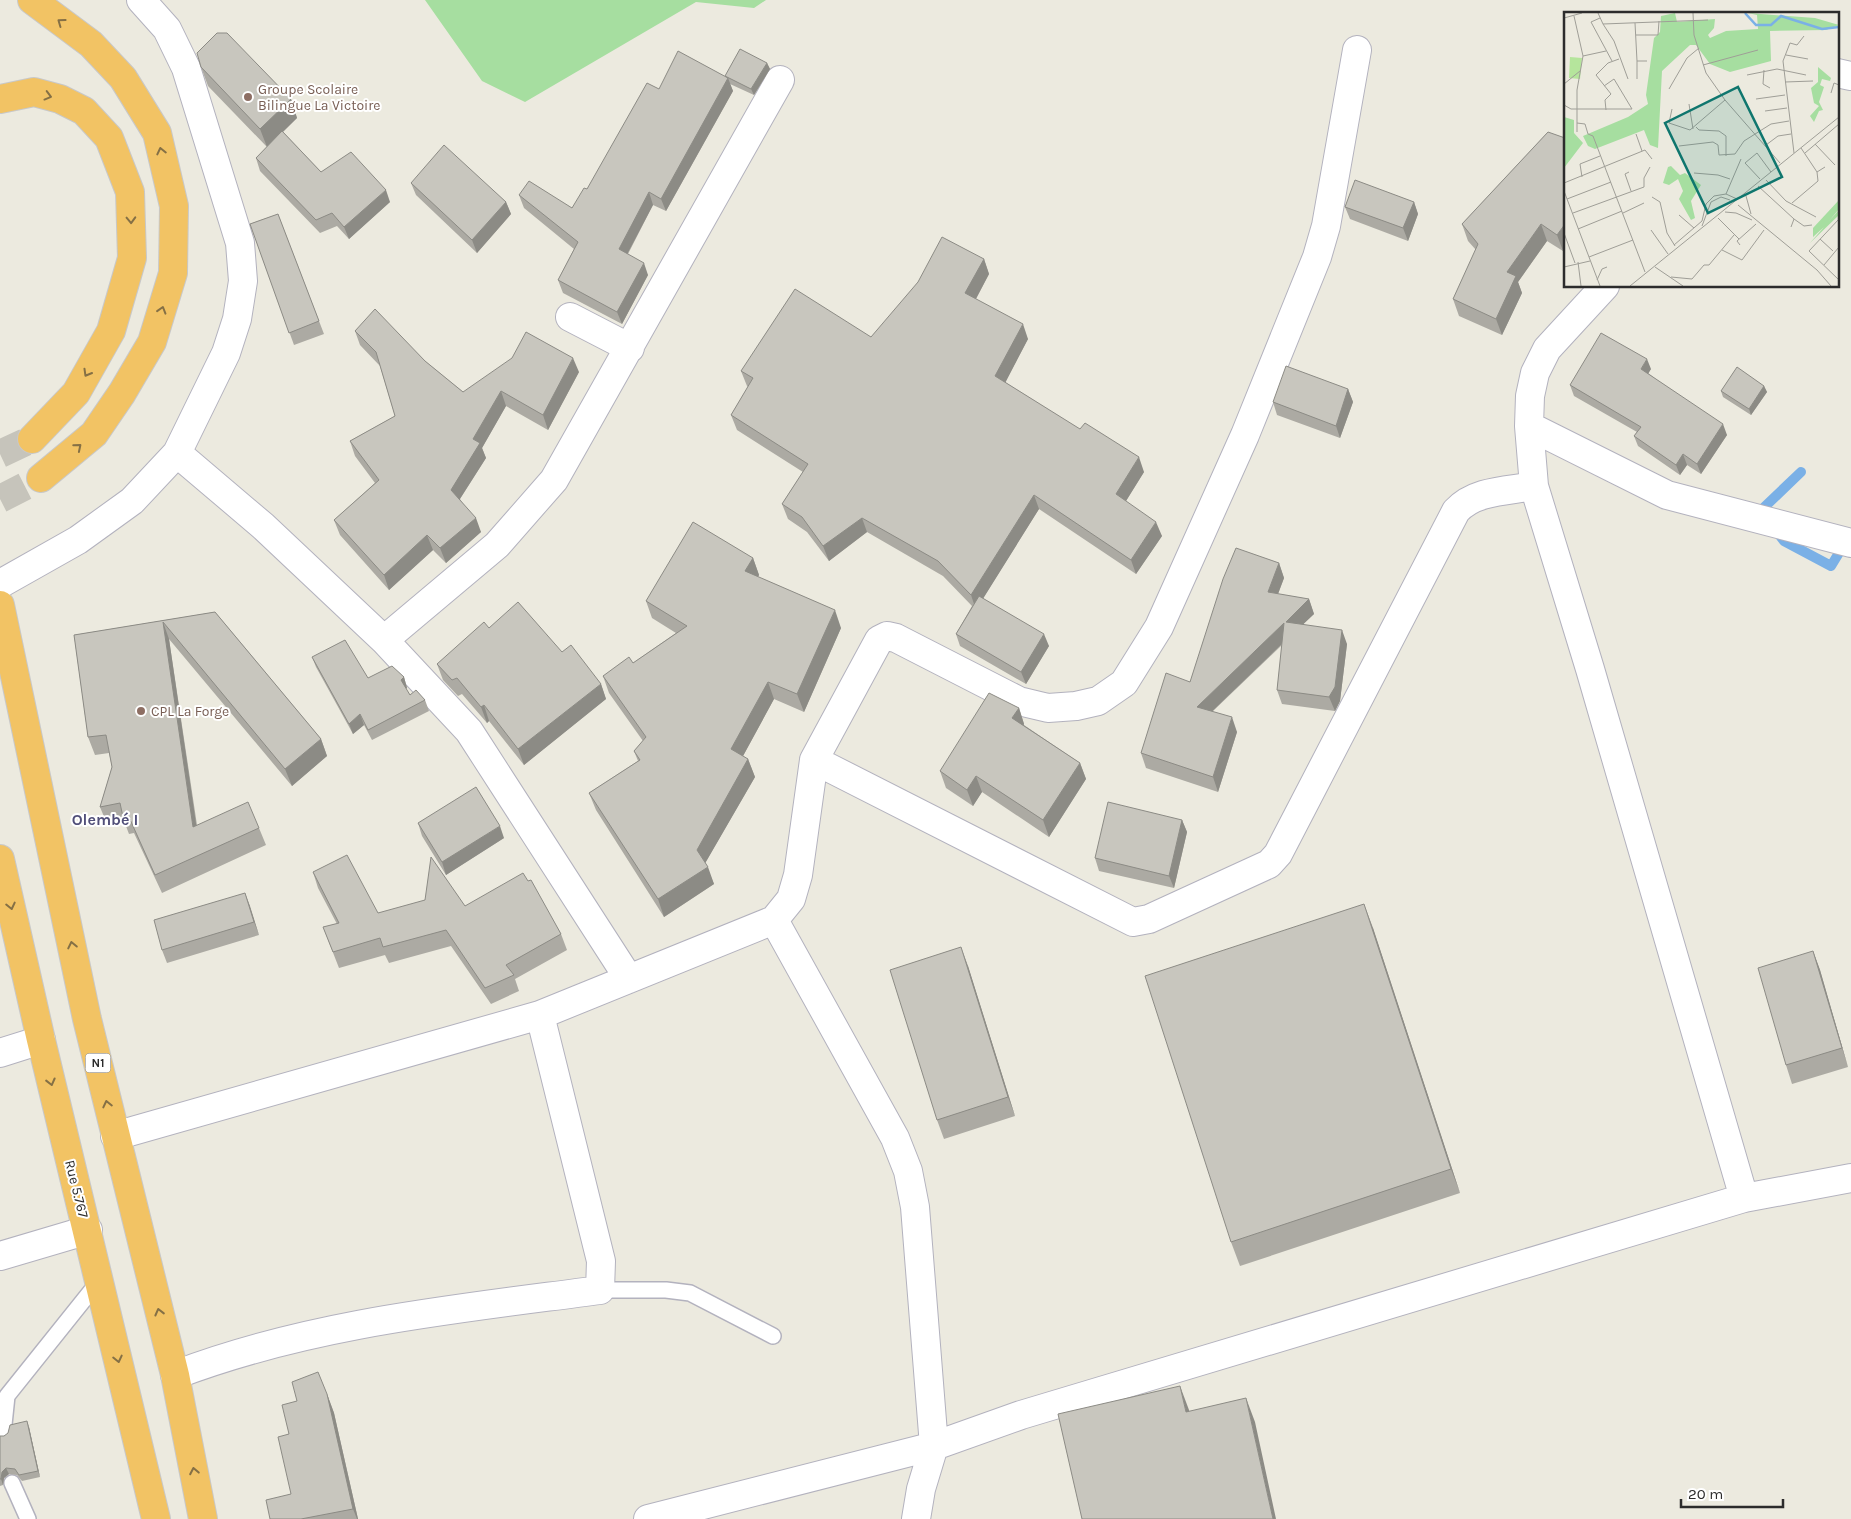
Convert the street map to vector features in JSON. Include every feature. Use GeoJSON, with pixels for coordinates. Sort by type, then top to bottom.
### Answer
{"type":"FeatureCollection","features":[{"type":"Feature","properties":{"kind":"highway"},"geometry":{"type":"LineString","coordinates":[[32,0],[91,44],[124,78],[157,133],[174,206],[173,273],[152,342],[122,393],[94,434],[41,478]]}},
{"type":"Feature","properties":{"kind":"highway"},"geometry":{"type":"LineString","coordinates":[[0,99],[34,92],[60,99],[84,111],[109,138],[130,192],[132,258],[111,330],[76,393],[32,439]]}},
{"type":"Feature","properties":{"kind":"highway","name":"N1"},"geometry":{"type":"LineString","coordinates":[[0,606],[87,1019],[175,1375],[203,1519]]}},
{"type":"Feature","properties":{"kind":"highway","name":"Rue 5.767"},"geometry":{"type":"LineString","coordinates":[[0,858],[41,1040],[156,1519]]}},
{"type":"Feature","properties":{"kind":"street"},"geometry":{"type":"LineString","coordinates":[[0,584],[78,540],[132,501],[176,453],[226,353],[237,320],[243,281],[240,243],[186,68],[167,29],[141,0]]}},
{"type":"Feature","properties":{"kind":"street"},"geometry":{"type":"LineString","coordinates":[[115,1136],[540,1015],[774,920],[791,899],[798,876],[814,760],[879,640],[887,636],[896,638],[1019,702],[1048,708],[1076,706],[1098,700],[1124,682],[1159,627],[1246,435],[1317,257],[1326,226],[1356,50]]}},
{"type":"Feature","properties":{"kind":"street"},"geometry":{"type":"LineString","coordinates":[[1838,73],[1851,76]]}},
{"type":"Feature","properties":{"kind":"street"},"geometry":{"type":"LineString","coordinates":[[384,640],[497,545],[554,480],[780,80]]}},
{"type":"Feature","properties":{"kind":"street"},"geometry":{"type":"LineString","coordinates":[[1603,288],[1547,349],[1535,373],[1530,396],[1529,426],[1534,486],[1590,669],[1744,1198]]}},
{"type":"Feature","properties":{"kind":"street"},"geometry":{"type":"LineString","coordinates":[[570,317],[630,348]]}},
{"type":"Feature","properties":{"kind":"street"},"geometry":{"type":"LineString","coordinates":[[1529,426],[1667,495],[1851,543]]}},
{"type":"Feature","properties":{"kind":"street"},"geometry":{"type":"LineString","coordinates":[[176,453],[263,526],[384,640],[469,731],[630,979]]}},
{"type":"Feature","properties":{"kind":"street"},"geometry":{"type":"LineString","coordinates":[[814,760],[1134,922],[1149,919],[1269,864],[1278,854],[1456,511],[1464,502],[1476,497],[1534,486]]}},
{"type":"Feature","properties":{"kind":"street"},"geometry":{"type":"LineString","coordinates":[[774,920],[895,1138],[908,1171],[915,1207],[934,1446],[921,1489],[916,1519]]}},
{"type":"Feature","properties":{"kind":"street"},"geometry":{"type":"LineString","coordinates":[[175,1375],[261,1346],[383,1319],[600,1290],[601,1261],[540,1015]]}},
{"type":"Feature","properties":{"kind":"street"},"geometry":{"type":"LineString","coordinates":[[0,1053],[41,1040]]}},
{"type":"Feature","properties":{"kind":"street"},"geometry":{"type":"LineString","coordinates":[[661,1518],[934,1446],[1020,1415],[1744,1198],[1851,1178]]}},
{"type":"Feature","properties":{"kind":"street"},"geometry":{"type":"LineString","coordinates":[[0,1256],[88,1230]]}},
{"type":"Feature","properties":{"kind":"lane"},"geometry":{"type":"LineString","coordinates":[[3,1434],[7,1396],[99,1281]]}},
{"type":"Feature","properties":{"kind":"lane"},"geometry":{"type":"LineString","coordinates":[[600,1290],[666,1290],[690,1293],[773,1336]]}},
{"type":"Feature","properties":{"kind":"lane"},"geometry":{"type":"LineString","coordinates":[[12,1483],[28,1519]]}},
{"type":"Feature","properties":{"kind":"green space"},"geometry":{"type":"Polygon","coordinates":[[[425,0],[766,0],[754,8],[696,2],[525,102],[482,81],[425,0]]]}},
{"type":"Feature","properties":{"kind":"building","name":"Groupe Scolaire Bilingue La Victoire"},"geometry":{"type":"Polygon","coordinates":[[[217,33],[227,33],[291,99],[260,129],[201,67],[197,53],[217,33]]]}},
{"type":"Feature","properties":{"kind":"building"},"geometry":{"type":"Polygon","coordinates":[[[740,49],[767,63],[751,89],[725,76],[740,49]]]}},
{"type":"Feature","properties":{"kind":"building"},"geometry":{"type":"Polygon","coordinates":[[[678,51],[728,78],[661,199],[649,192],[619,249],[644,263],[617,312],[558,280],[578,242],[519,195],[529,181],[572,208],[584,188],[587,189],[647,83],[659,89],[678,51]]]}},
{"type":"Feature","properties":{"kind":"building"},"geometry":{"type":"Polygon","coordinates":[[[282,131],[321,172],[351,152],[386,190],[344,227],[332,213],[316,220],[256,158],[282,131]]]}},
{"type":"Feature","properties":{"kind":"building"},"geometry":{"type":"Polygon","coordinates":[[[1548,132],[1564,138],[1564,225],[1557,235],[1541,224],[1507,272],[1516,276],[1496,319],[1453,299],[1478,244],[1462,224],[1548,132]]]}},
{"type":"Feature","properties":{"kind":"building"},"geometry":{"type":"Polygon","coordinates":[[[444,145],[506,202],[472,240],[411,183],[444,145]]]}},
{"type":"Feature","properties":{"kind":"building"},"geometry":{"type":"Polygon","coordinates":[[[1355,180],[1414,202],[1403,228],[1345,207],[1355,180]]]}},
{"type":"Feature","properties":{"kind":"building"},"geometry":{"type":"Polygon","coordinates":[[[278,214],[319,321],[289,333],[250,224],[278,214]]]}},
{"type":"Feature","properties":{"kind":"building"},"geometry":{"type":"Polygon","coordinates":[[[942,237],[984,259],[965,293],[1023,324],[995,376],[1080,429],[1085,423],[1139,457],[1116,494],[1156,522],[1131,560],[1034,495],[971,595],[938,561],[862,518],[823,546],[802,517],[782,504],[808,464],[731,415],[753,378],[741,371],[795,289],[871,337],[918,282],[942,237]]]}},
{"type":"Feature","properties":{"kind":"building"},"geometry":{"type":"Polygon","coordinates":[[[375,309],[425,361],[463,392],[512,358],[526,332],[573,358],[543,415],[501,391],[473,439],[480,443],[451,490],[476,518],[440,548],[427,535],[384,575],[334,520],[379,480],[350,441],[395,416],[376,352],[355,331],[375,309]]]}},
{"type":"Feature","properties":{"kind":"building"},"geometry":{"type":"Polygon","coordinates":[[[1601,333],[1647,359],[1641,369],[1723,424],[1697,464],[1683,454],[1676,465],[1634,436],[1641,427],[1570,385],[1601,333]]]}},
{"type":"Feature","properties":{"kind":"building"},"geometry":{"type":"Polygon","coordinates":[[[1286,366],[1348,389],[1336,426],[1273,402],[1286,366]]]}},
{"type":"Feature","properties":{"kind":"building"},"geometry":{"type":"Polygon","coordinates":[[[1737,367],[1764,386],[1749,409],[1721,391],[1737,367]]]}},
{"type":"Feature","properties":{"kind":"building"},"geometry":{"type":"Polygon","coordinates":[[[693,522],[753,558],[745,571],[835,610],[797,694],[768,682],[731,749],[748,759],[697,850],[708,867],[658,899],[589,793],[640,760],[634,751],[646,737],[603,676],[629,657],[633,663],[687,626],[646,601],[693,522]]]}},
{"type":"Feature","properties":{"kind":"building"},"geometry":{"type":"Polygon","coordinates":[[[1236,548],[1279,563],[1268,592],[1309,599],[1286,622],[1342,630],[1335,687],[1329,697],[1277,690],[1284,623],[1197,707],[1232,717],[1213,777],[1141,753],[1166,673],[1190,682],[1223,579],[1236,548]]]}},
{"type":"Feature","properties":{"kind":"building"},"geometry":{"type":"Polygon","coordinates":[[[979,596],[1044,634],[1021,672],[956,634],[979,596]]]}},
{"type":"Feature","properties":{"kind":"building"},"geometry":{"type":"Polygon","coordinates":[[[518,602],[562,652],[571,645],[601,684],[518,749],[484,705],[481,707],[457,678],[452,680],[437,664],[484,622],[489,628],[518,602]]]}},
{"type":"Feature","properties":{"kind":"building","name":"CPL La Forge"},"geometry":{"type":"Polygon","coordinates":[[[215,612],[321,739],[285,769],[163,622],[193,827],[248,802],[259,828],[155,875],[128,815],[123,817],[120,803],[100,807],[112,767],[106,735],[88,737],[74,635],[215,612]]]}},
{"type":"Feature","properties":{"kind":"building"},"geometry":{"type":"Polygon","coordinates":[[[345,640],[368,678],[392,666],[404,677],[401,680],[410,695],[416,690],[425,700],[368,730],[360,714],[349,724],[312,657],[345,640]]]}},
{"type":"Feature","properties":{"kind":"building"},"geometry":{"type":"Polygon","coordinates":[[[989,693],[1019,708],[1012,718],[1080,763],[1043,820],[976,776],[967,790],[940,771],[989,693]]]}},
{"type":"Feature","properties":{"kind":"building"},"geometry":{"type":"Polygon","coordinates":[[[476,787],[500,826],[442,862],[418,823],[476,787]]]}},
{"type":"Feature","properties":{"kind":"building"},"geometry":{"type":"Polygon","coordinates":[[[1108,802],[1182,820],[1169,876],[1095,858],[1108,802]]]}},
{"type":"Feature","properties":{"kind":"building"},"geometry":{"type":"Polygon","coordinates":[[[347,855],[378,913],[425,900],[431,857],[465,906],[523,873],[528,881],[531,880],[561,934],[506,965],[514,975],[485,988],[446,930],[383,947],[380,938],[333,952],[323,927],[339,923],[313,872],[347,855]]]}},
{"type":"Feature","properties":{"kind":"building"},"geometry":{"type":"Polygon","coordinates":[[[245,893],[254,922],[162,950],[154,920],[245,893]]]}},
{"type":"Feature","properties":{"kind":"building"},"geometry":{"type":"Polygon","coordinates":[[[1364,904],[1451,1169],[1231,1242],[1145,976],[1364,904]]]}},
{"type":"Feature","properties":{"kind":"building"},"geometry":{"type":"Polygon","coordinates":[[[961,947],[1008,1097],[937,1120],[890,970],[961,947]]]}},
{"type":"Feature","properties":{"kind":"building"},"geometry":{"type":"Polygon","coordinates":[[[1813,951],[1842,1048],[1786,1065],[1758,968],[1813,951]]]}},
{"type":"Feature","properties":{"kind":"building"},"geometry":{"type":"Polygon","coordinates":[[[318,1372],[327,1394],[353,1509],[301,1519],[270,1519],[266,1500],[291,1494],[278,1437],[289,1434],[282,1405],[297,1401],[292,1382],[318,1372]]]}},
{"type":"Feature","properties":{"kind":"building"},"geometry":{"type":"Polygon","coordinates":[[[1180,1386],[1186,1412],[1246,1398],[1273,1519],[1082,1519],[1058,1414],[1180,1386]]]}},
{"type":"Feature","properties":{"kind":"building"},"geometry":{"type":"Polygon","coordinates":[[[27,1421],[38,1471],[19,1475],[15,1469],[6,1468],[2,1472],[0,1479],[0,1436],[8,1433],[10,1425],[27,1421]]]}},
{"type":"Feature","properties":{"kind":"waterway"},"geometry":{"type":"LineString","coordinates":[[1755,516],[1801,472]]}},
{"type":"Feature","properties":{"kind":"waterway"},"geometry":{"type":"LineString","coordinates":[[1775,529],[1784,541],[1831,566],[1845,543]]}},
{"type":"Feature","properties":{"kind":"tunnel"},"geometry":{"type":"LineString","coordinates":[[0,454],[32,439]]}},
{"type":"Feature","properties":{"kind":"tunnel"},"geometry":{"type":"LineString","coordinates":[[0,499],[41,478]]}},
{"type":"Feature","properties":{"kind":"place","name":"Groupe Scolaire Bilingue La Victoire"},"geometry":{"type":"Point","coordinates":[248,97]}},
{"type":"Feature","properties":{"kind":"place","name":"CPL La Forge"},"geometry":{"type":"Point","coordinates":[141,711]}},
{"type":"Feature","properties":{"kind":"district","name":"Olembé I"},"geometry":{"type":"Point","coordinates":[105,819]}}]}
